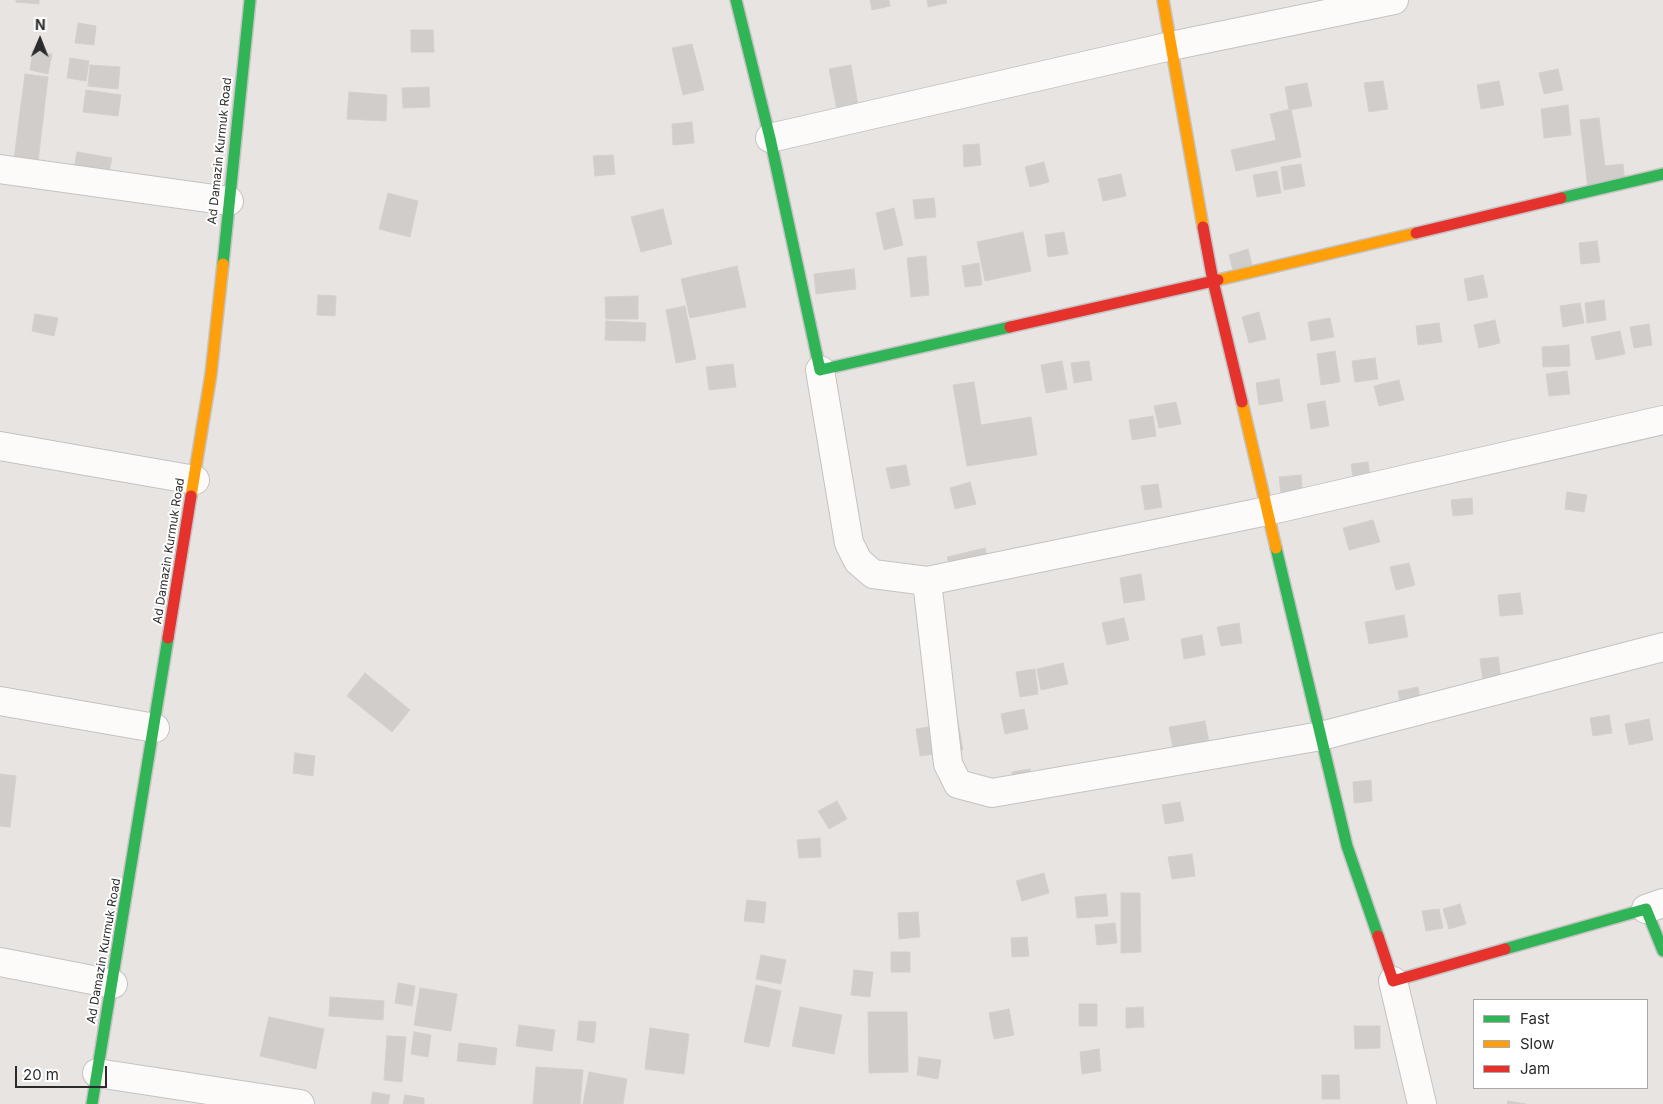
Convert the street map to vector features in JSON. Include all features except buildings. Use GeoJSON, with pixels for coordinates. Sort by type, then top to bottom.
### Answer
{"type":"FeatureCollection","features":[{"type":"Feature","properties":{"kind":"main road"},"geometry":{"type":"LineString","coordinates":[[736,0],[770,138],[820,370],[1213,281],[1663,174]]}},
{"type":"Feature","properties":{"kind":"main road"},"geometry":{"type":"LineString","coordinates":[[1163,0],[1213,281],[1347,846],[1393,981],[1655,906],[1663,951]]}},
{"type":"Feature","properties":{"kind":"main road","name":"Ad Damazin Kurmuk Road"},"geometry":{"type":"LineString","coordinates":[[92,1104],[155,728],[211,374],[253,1]]}},
{"type":"Feature","properties":{"kind":"street"},"geometry":{"type":"LineString","coordinates":[[770,138],[1172,46],[1394,0]]}},
{"type":"Feature","properties":{"kind":"street"},"geometry":{"type":"LineString","coordinates":[[0,170],[229,201]]}},
{"type":"Feature","properties":{"kind":"street"},"geometry":{"type":"LineString","coordinates":[[820,370],[849,543],[858,561],[874,574],[927,581],[1267,510],[1663,420]]}},
{"type":"Feature","properties":{"kind":"street"},"geometry":{"type":"LineString","coordinates":[[0,446],[195,480]]}},
{"type":"Feature","properties":{"kind":"street"},"geometry":{"type":"LineString","coordinates":[[927,581],[948,764],[958,784],[992,793],[1321,736],[1663,647]]}},
{"type":"Feature","properties":{"kind":"street"},"geometry":{"type":"LineString","coordinates":[[0,700],[155,728]]}},
{"type":"Feature","properties":{"kind":"street"},"geometry":{"type":"LineString","coordinates":[[0,962],[113,984]]}},
{"type":"Feature","properties":{"kind":"street"},"geometry":{"type":"LineString","coordinates":[[1393,981],[1422,1104]]}},
{"type":"Feature","properties":{"kind":"street"},"geometry":{"type":"LineString","coordinates":[[97,1073],[300,1104]]}},
{"type":"Feature","properties":{"kind":"traffic: fast"},"geometry":{"type":"LineString","coordinates":[[223,264],[250,0]]}},
{"type":"Feature","properties":{"kind":"traffic: fast"},"geometry":{"type":"LineString","coordinates":[[736,0],[770,138],[820,370],[1010,327]]}},
{"type":"Feature","properties":{"kind":"traffic: fast"},"geometry":{"type":"LineString","coordinates":[[1561,198],[1663,174]]}},
{"type":"Feature","properties":{"kind":"traffic: fast"},"geometry":{"type":"LineString","coordinates":[[1276,548],[1347,846],[1378,936]]}},
{"type":"Feature","properties":{"kind":"traffic: fast"},"geometry":{"type":"LineString","coordinates":[[92,1104],[168,638]]}},
{"type":"Feature","properties":{"kind":"traffic: fast"},"geometry":{"type":"LineString","coordinates":[[1505,949],[1646,909],[1663,951]]}},
{"type":"Feature","properties":{"kind":"traffic: slow"},"geometry":{"type":"LineString","coordinates":[[1163,0],[1203,227]]}},
{"type":"Feature","properties":{"kind":"traffic: slow"},"geometry":{"type":"LineString","coordinates":[[1218,280],[1416,233]]}},
{"type":"Feature","properties":{"kind":"traffic: slow"},"geometry":{"type":"LineString","coordinates":[[191,496],[211,374],[223,264]]}},
{"type":"Feature","properties":{"kind":"traffic: slow"},"geometry":{"type":"LineString","coordinates":[[1242,402],[1276,548]]}},
{"type":"Feature","properties":{"kind":"traffic: jam"},"geometry":{"type":"LineString","coordinates":[[1416,233],[1561,198]]}},
{"type":"Feature","properties":{"kind":"traffic: jam"},"geometry":{"type":"LineString","coordinates":[[1203,227],[1213,281],[1242,402]]}},
{"type":"Feature","properties":{"kind":"traffic: jam"},"geometry":{"type":"LineString","coordinates":[[1010,327],[1218,280]]}},
{"type":"Feature","properties":{"kind":"traffic: jam"},"geometry":{"type":"LineString","coordinates":[[168,638],[191,496]]}},
{"type":"Feature","properties":{"kind":"traffic: jam"},"geometry":{"type":"LineString","coordinates":[[1378,936],[1393,981],[1505,949]]}}]}
